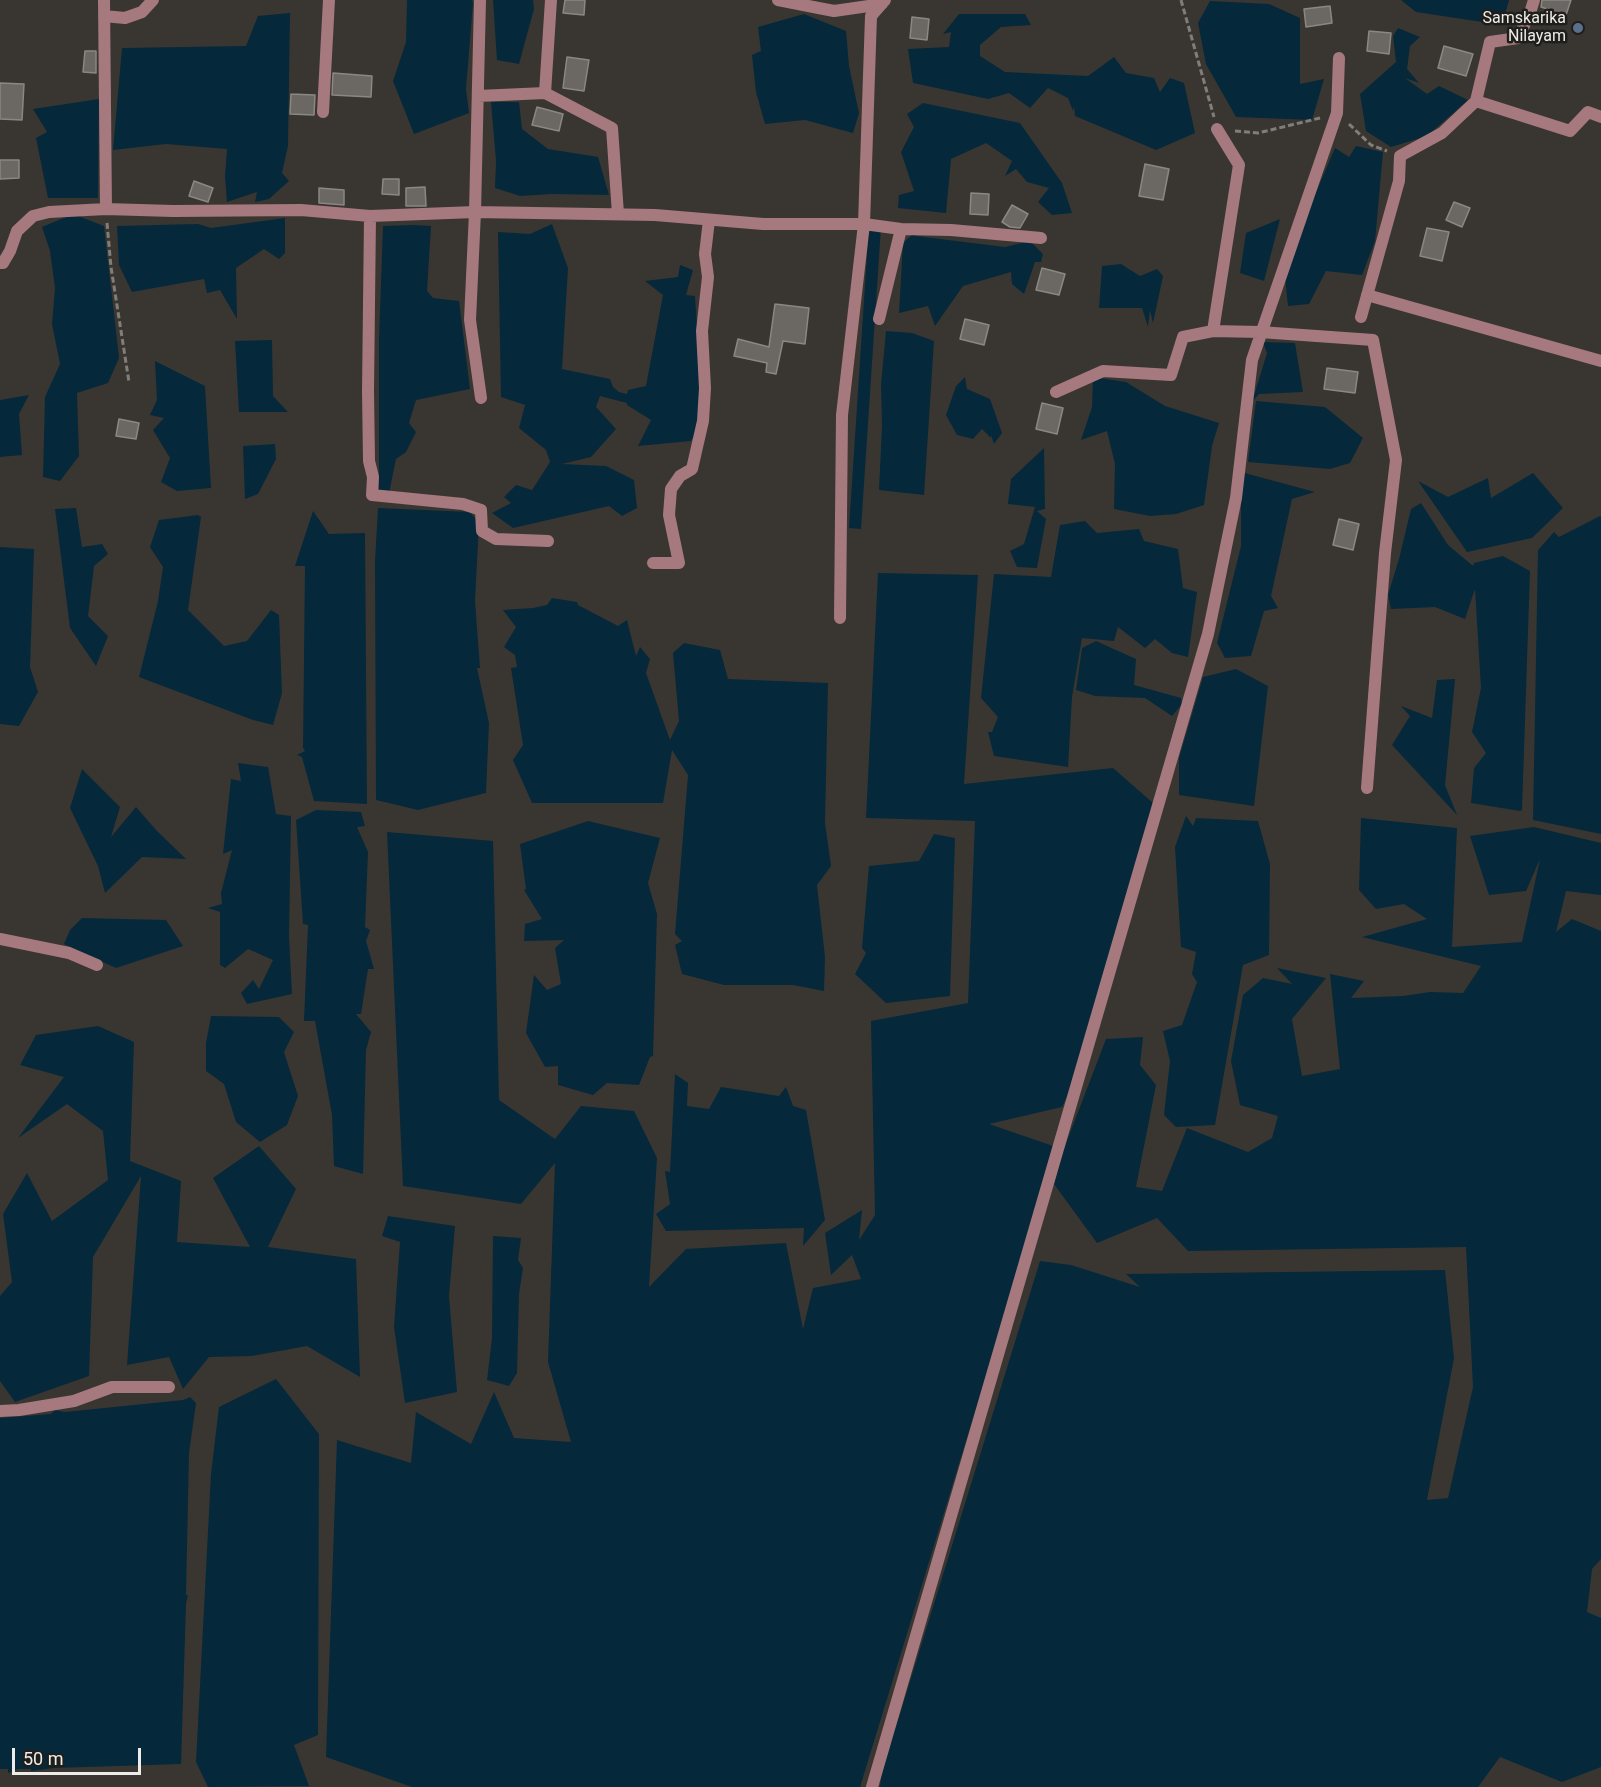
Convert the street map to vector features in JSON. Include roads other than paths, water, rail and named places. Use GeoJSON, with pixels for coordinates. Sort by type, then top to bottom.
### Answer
{"type":"FeatureCollection","features":[{"type":"Feature","properties":{"kind":"street"},"geometry":{"type":"LineString","coordinates":[[104,0],[106,209]]}},
{"type":"Feature","properties":{"kind":"street"},"geometry":{"type":"LineString","coordinates":[[104,16],[125,18],[142,12],[153,0]]}},
{"type":"Feature","properties":{"kind":"street"},"geometry":{"type":"LineString","coordinates":[[322,112],[329,0]]}},
{"type":"Feature","properties":{"kind":"street"},"geometry":{"type":"LineString","coordinates":[[480,0],[470,320],[481,398]]}},
{"type":"Feature","properties":{"kind":"street"},"geometry":{"type":"LineString","coordinates":[[545,93],[551,0]]}},
{"type":"Feature","properties":{"kind":"street"},"geometry":{"type":"LineString","coordinates":[[778,0],[834,11],[884,2]]}},
{"type":"Feature","properties":{"kind":"street"},"geometry":{"type":"LineString","coordinates":[[1361,317],[1398,181],[1400,156],[1442,133],[1476,101],[1490,42],[1518,38],[1530,14],[1533,0]]}},
{"type":"Feature","properties":{"kind":"street"},"geometry":{"type":"LineString","coordinates":[[840,618],[842,415],[864,224],[871,16],[884,2]]}},
{"type":"Feature","properties":{"kind":"street"},"geometry":{"type":"LineString","coordinates":[[872,1787],[1208,634],[1236,498],[1251,360],[1337,113],[1339,58]]}},
{"type":"Feature","properties":{"kind":"street"},"geometry":{"type":"LineString","coordinates":[[478,96],[545,93],[612,128],[618,214]]}},
{"type":"Feature","properties":{"kind":"street"},"geometry":{"type":"LineString","coordinates":[[1476,101],[1570,131],[1588,112],[1601,117]]}},
{"type":"Feature","properties":{"kind":"street"},"geometry":{"type":"LineString","coordinates":[[1213,331],[1239,165],[1217,129]]}},
{"type":"Feature","properties":{"kind":"street"},"geometry":{"type":"LineString","coordinates":[[0,263],[10,251],[17,231],[33,216],[49,212],[106,209],[301,210],[370,216],[475,212],[655,215],[763,224],[864,224],[901,230],[951,230],[1041,238]]}},
{"type":"Feature","properties":{"kind":"street"},"geometry":{"type":"LineString","coordinates":[[370,216],[368,391],[372,495],[463,504],[481,510],[482,531],[496,539],[548,541]]}},
{"type":"Feature","properties":{"kind":"street"},"geometry":{"type":"LineString","coordinates":[[653,563],[679,563],[669,515],[671,489],[680,476],[692,469],[703,421],[705,388],[702,331],[708,278],[705,254],[709,220]]}},
{"type":"Feature","properties":{"kind":"street"},"geometry":{"type":"LineString","coordinates":[[879,319],[901,230]]}},
{"type":"Feature","properties":{"kind":"street"},"geometry":{"type":"LineString","coordinates":[[1367,295],[1601,361]]}},
{"type":"Feature","properties":{"kind":"street"},"geometry":{"type":"LineString","coordinates":[[1056,392],[1102,371],[1171,375],[1183,336],[1213,331],[1373,340],[1396,460],[1385,553],[1367,789]]}},
{"type":"Feature","properties":{"kind":"street"},"geometry":{"type":"LineString","coordinates":[[0,939],[69,953],[97,965]]}},
{"type":"Feature","properties":{"kind":"street"},"geometry":{"type":"LineString","coordinates":[[0,1411],[74,1401],[112,1387],[169,1387]]}},
{"type":"Feature","properties":{"kind":"water"},"geometry":{"type":"Polygon","coordinates":[[[407,0],[472,0],[473,3],[466,89],[469,113],[414,134],[393,81],[406,42],[407,0]]]}},
{"type":"Feature","properties":{"kind":"water"},"geometry":{"type":"Polygon","coordinates":[[[493,0],[533,0],[534,9],[519,64],[497,60],[493,0]]]}},
{"type":"Feature","properties":{"kind":"water"},"geometry":{"type":"Polygon","coordinates":[[[1401,0],[1509,0],[1502,25],[1416,12],[1401,0]]]}},
{"type":"Feature","properties":{"kind":"water"},"geometry":{"type":"Polygon","coordinates":[[[1210,1],[1269,4],[1300,18],[1300,84],[1324,79],[1312,120],[1236,117],[1206,64],[1198,23],[1210,1]]]}},
{"type":"Feature","properties":{"kind":"water"},"geometry":{"type":"Polygon","coordinates":[[[290,13],[288,146],[282,173],[289,181],[269,199],[255,202],[257,192],[227,202],[225,176],[227,149],[166,144],[113,150],[122,48],[246,46],[258,16],[290,13]]]}},
{"type":"Feature","properties":{"kind":"water"},"geometry":{"type":"Polygon","coordinates":[[[804,14],[846,31],[849,66],[859,113],[853,133],[805,120],[765,124],[756,92],[752,55],[761,51],[758,27],[804,14]]]}},
{"type":"Feature","properties":{"kind":"water"},"geometry":{"type":"Polygon","coordinates":[[[959,14],[1025,14],[1031,25],[1001,27],[980,45],[980,56],[1005,72],[1088,76],[1114,57],[1126,73],[1154,78],[1160,92],[1170,78],[1184,83],[1195,133],[1156,150],[1075,116],[1074,106],[1073,111],[1068,98],[1048,88],[1030,108],[1009,93],[988,99],[913,83],[908,49],[949,47],[951,32],[943,34],[959,14]]]}},
{"type":"Feature","properties":{"kind":"water"},"geometry":{"type":"Polygon","coordinates":[[[1398,28],[1420,37],[1410,46],[1407,69],[1419,83],[1405,78],[1427,94],[1439,86],[1468,100],[1427,136],[1391,147],[1366,131],[1360,94],[1396,62],[1393,36],[1398,28]]]}},
{"type":"Feature","properties":{"kind":"water"},"geometry":{"type":"Polygon","coordinates":[[[99,99],[98,198],[48,198],[36,138],[47,132],[33,109],[99,99]]]}},
{"type":"Feature","properties":{"kind":"water"},"geometry":{"type":"Polygon","coordinates":[[[491,102],[519,102],[522,129],[548,149],[598,157],[609,195],[520,196],[495,188],[496,161],[491,102]]]}},
{"type":"Feature","properties":{"kind":"water"},"geometry":{"type":"Polygon","coordinates":[[[923,103],[1020,123],[1062,183],[1072,213],[1052,215],[1038,202],[1049,188],[1027,182],[1016,169],[1005,176],[1012,161],[986,143],[951,159],[946,213],[898,208],[899,195],[914,191],[901,152],[914,127],[907,114],[923,103]]]}},
{"type":"Feature","properties":{"kind":"water"},"geometry":{"type":"Polygon","coordinates":[[[1356,146],[1383,152],[1375,241],[1362,275],[1326,271],[1309,304],[1288,306],[1284,267],[1335,148],[1349,157],[1356,146]]]}},
{"type":"Feature","properties":{"kind":"water"},"geometry":{"type":"Polygon","coordinates":[[[73,214],[104,226],[119,358],[108,383],[77,393],[79,456],[60,481],[43,477],[45,397],[60,364],[52,324],[55,288],[50,251],[42,227],[73,214]]]}},
{"type":"Feature","properties":{"kind":"water"},"geometry":{"type":"Polygon","coordinates":[[[285,218],[285,253],[279,259],[264,249],[236,268],[237,319],[220,290],[207,293],[204,279],[132,292],[119,265],[117,226],[198,224],[211,228],[285,218]]]}},
{"type":"Feature","properties":{"kind":"water"},"geometry":{"type":"Polygon","coordinates":[[[1280,219],[1264,281],[1240,273],[1246,233],[1280,219]]]}},
{"type":"Feature","properties":{"kind":"water"},"geometry":{"type":"Polygon","coordinates":[[[552,224],[568,268],[562,369],[610,379],[613,387],[619,392],[627,394],[628,390],[646,386],[663,295],[645,281],[678,277],[680,265],[693,270],[686,295],[695,296],[703,421],[691,441],[638,446],[651,420],[627,403],[600,396],[596,407],[616,429],[591,457],[562,464],[606,466],[634,480],[637,508],[622,516],[609,506],[513,528],[492,513],[511,503],[504,497],[516,485],[532,490],[550,462],[546,450],[519,428],[525,405],[501,397],[498,232],[530,234],[552,224]]]}},
{"type":"Feature","properties":{"kind":"water"},"geometry":{"type":"Polygon","coordinates":[[[869,224],[881,227],[861,529],[849,528],[869,224]]]}},
{"type":"Feature","properties":{"kind":"water"},"geometry":{"type":"Polygon","coordinates":[[[383,226],[431,226],[427,291],[433,298],[459,301],[470,389],[416,400],[409,423],[416,432],[406,452],[396,459],[389,493],[379,494],[379,339],[383,226]]]}},
{"type":"Feature","properties":{"kind":"water"},"geometry":{"type":"Polygon","coordinates":[[[913,234],[1005,247],[1030,241],[1043,254],[1041,262],[1035,262],[1024,294],[1012,284],[1011,272],[963,286],[935,326],[928,306],[899,313],[903,243],[913,234]]]}},
{"type":"Feature","properties":{"kind":"water"},"geometry":{"type":"Polygon","coordinates":[[[1121,264],[1140,276],[1157,269],[1163,276],[1153,323],[1150,310],[1148,327],[1142,308],[1099,308],[1102,266],[1121,264]]]}},
{"type":"Feature","properties":{"kind":"water"},"geometry":{"type":"Polygon","coordinates":[[[886,331],[912,333],[934,341],[924,495],[879,490],[881,385],[886,331]]]}},
{"type":"Feature","properties":{"kind":"water"},"geometry":{"type":"Polygon","coordinates":[[[272,340],[273,396],[288,412],[239,412],[235,341],[272,340]]]}},
{"type":"Feature","properties":{"kind":"water"},"geometry":{"type":"Polygon","coordinates":[[[1263,342],[1295,343],[1303,392],[1259,394],[1252,402],[1267,353],[1263,342]]]}},
{"type":"Feature","properties":{"kind":"water"},"geometry":{"type":"Polygon","coordinates":[[[155,361],[205,386],[211,488],[177,491],[161,482],[170,458],[153,430],[164,418],[150,415],[157,400],[155,361]]]}},
{"type":"Feature","properties":{"kind":"water"},"geometry":{"type":"Polygon","coordinates":[[[965,377],[967,389],[990,399],[1002,433],[994,444],[991,435],[991,438],[982,429],[973,439],[957,435],[946,415],[956,386],[965,377]]]}},
{"type":"Feature","properties":{"kind":"water"},"geometry":{"type":"Polygon","coordinates":[[[1093,377],[1126,382],[1165,406],[1219,423],[1212,446],[1204,505],[1176,514],[1150,516],[1114,509],[1115,464],[1107,431],[1081,440],[1092,407],[1093,377]]]}},
{"type":"Feature","properties":{"kind":"water"},"geometry":{"type":"Polygon","coordinates":[[[29,395],[19,414],[22,455],[0,457],[0,400],[29,395]]]}},
{"type":"Feature","properties":{"kind":"water"},"geometry":{"type":"Polygon","coordinates":[[[1256,401],[1325,407],[1363,438],[1350,463],[1330,469],[1248,462],[1256,401]]]}},
{"type":"Feature","properties":{"kind":"water"},"geometry":{"type":"Polygon","coordinates":[[[275,444],[276,459],[258,494],[245,499],[243,446],[275,444]]]}},
{"type":"Feature","properties":{"kind":"water"},"geometry":{"type":"Polygon","coordinates":[[[1044,448],[1045,509],[1037,511],[1046,519],[1037,568],[1017,567],[1010,551],[1024,544],[1035,507],[1008,504],[1011,479],[1044,448]]]}},
{"type":"Feature","properties":{"kind":"water"},"geometry":{"type":"Polygon","coordinates":[[[1241,472],[1315,492],[1292,499],[1271,596],[1278,608],[1264,611],[1251,656],[1225,658],[1217,643],[1241,546],[1241,472]]]}},
{"type":"Feature","properties":{"kind":"water"},"geometry":{"type":"Polygon","coordinates":[[[1533,473],[1563,508],[1532,538],[1467,552],[1418,481],[1448,497],[1488,478],[1491,498],[1533,473]]]}},
{"type":"Feature","properties":{"kind":"water"},"geometry":{"type":"Polygon","coordinates":[[[1421,503],[1448,545],[1473,566],[1474,563],[1503,556],[1530,571],[1522,810],[1520,811],[1471,803],[1474,768],[1486,753],[1472,732],[1481,688],[1475,589],[1465,619],[1435,607],[1391,609],[1388,595],[1411,509],[1421,503]]]}},
{"type":"Feature","properties":{"kind":"water"},"geometry":{"type":"Polygon","coordinates":[[[76,508],[82,547],[102,544],[108,554],[94,566],[88,616],[108,636],[96,666],[70,628],[55,509],[76,508]]]}},
{"type":"Feature","properties":{"kind":"water"},"geometry":{"type":"Polygon","coordinates":[[[378,508],[470,512],[479,523],[475,601],[480,668],[477,668],[489,723],[486,793],[418,810],[376,800],[375,561],[378,508]]]}},
{"type":"Feature","properties":{"kind":"water"},"geometry":{"type":"Polygon","coordinates":[[[313,511],[329,534],[365,533],[367,804],[314,801],[302,757],[297,755],[305,751],[303,748],[305,566],[295,566],[313,511]]]}},
{"type":"Feature","properties":{"kind":"water"},"geometry":{"type":"Polygon","coordinates":[[[198,515],[201,517],[188,610],[224,646],[247,641],[271,610],[279,615],[282,693],[273,725],[253,720],[139,677],[158,601],[163,567],[150,547],[159,520],[198,515]]]}},
{"type":"Feature","properties":{"kind":"water"},"geometry":{"type":"Polygon","coordinates":[[[1600,516],[1601,834],[1533,820],[1538,550],[1554,532],[1559,537],[1600,516]]]}},
{"type":"Feature","properties":{"kind":"water"},"geometry":{"type":"Polygon","coordinates":[[[1085,521],[1097,533],[1139,529],[1144,541],[1178,549],[1183,588],[1197,592],[1188,657],[1172,653],[1155,639],[1145,648],[1118,627],[1114,641],[1082,638],[1072,697],[1068,767],[994,756],[988,732],[992,732],[998,717],[981,698],[994,574],[1051,577],[1060,525],[1085,521]]]}},
{"type":"Feature","properties":{"kind":"water"},"geometry":{"type":"Polygon","coordinates":[[[0,547],[34,549],[30,667],[38,692],[19,726],[0,724],[0,547]]]}},
{"type":"Feature","properties":{"kind":"water"},"geometry":{"type":"Polygon","coordinates":[[[878,573],[978,575],[964,784],[1113,768],[1153,803],[1078,1073],[1062,1107],[989,1124],[1056,1147],[860,1787],[412,1787],[326,1757],[337,1440],[411,1463],[416,1412],[471,1444],[494,1392],[514,1438],[571,1442],[548,1362],[555,1163],[521,1204],[403,1186],[387,832],[493,841],[499,1100],[555,1139],[581,1106],[634,1111],[657,1158],[649,1287],[686,1249],[786,1243],[803,1329],[813,1288],[861,1279],[852,1255],[831,1275],[825,1233],[862,1210],[859,1240],[875,1215],[871,1021],[968,1003],[975,821],[866,818],[878,573]]]}},
{"type":"Feature","properties":{"kind":"water"},"geometry":{"type":"Polygon","coordinates":[[[552,598],[577,602],[578,605],[618,626],[627,620],[636,656],[640,647],[650,659],[646,673],[670,740],[679,721],[673,653],[684,643],[720,650],[728,679],[828,683],[825,823],[831,866],[817,885],[825,957],[824,991],[793,985],[724,985],[682,974],[675,945],[682,941],[675,934],[688,775],[672,750],[663,803],[532,803],[513,760],[523,745],[511,668],[517,667],[515,655],[504,647],[516,627],[503,610],[547,605],[552,598]]]}},
{"type":"Feature","properties":{"kind":"water"},"geometry":{"type":"Polygon","coordinates":[[[1096,641],[1136,659],[1134,685],[1181,698],[1182,704],[1172,716],[1145,698],[1095,696],[1076,690],[1082,648],[1096,641]]]}},
{"type":"Feature","properties":{"kind":"water"},"geometry":{"type":"Polygon","coordinates":[[[1236,669],[1268,686],[1254,806],[1179,795],[1179,758],[1203,677],[1236,669]]]}},
{"type":"Feature","properties":{"kind":"water"},"geometry":{"type":"Polygon","coordinates":[[[1455,679],[1445,785],[1457,815],[1392,745],[1410,716],[1401,706],[1432,718],[1437,680],[1455,679]]]}},
{"type":"Feature","properties":{"kind":"water"},"geometry":{"type":"Polygon","coordinates":[[[238,763],[268,767],[276,814],[291,816],[289,936],[292,994],[247,1004],[241,993],[253,980],[259,989],[273,960],[248,949],[225,968],[220,965],[220,912],[208,908],[222,904],[221,893],[232,850],[223,854],[231,779],[241,781],[238,763]]]}},
{"type":"Feature","properties":{"kind":"water"},"geometry":{"type":"Polygon","coordinates":[[[82,769],[120,807],[111,837],[136,807],[186,859],[142,857],[105,893],[98,866],[70,808],[82,769]]]}},
{"type":"Feature","properties":{"kind":"water"},"geometry":{"type":"Polygon","coordinates":[[[316,810],[361,812],[365,826],[357,827],[368,852],[365,927],[370,930],[366,941],[374,969],[368,969],[361,1014],[356,1014],[371,1032],[366,1050],[363,1174],[334,1166],[332,1115],[315,1021],[304,1021],[308,925],[303,924],[296,820],[316,810]]]}},
{"type":"Feature","properties":{"kind":"water"},"geometry":{"type":"Polygon","coordinates":[[[1186,816],[1193,826],[1196,818],[1258,821],[1270,864],[1269,955],[1243,965],[1215,1125],[1176,1127],[1164,1115],[1170,1061],[1163,1031],[1182,1025],[1197,982],[1192,974],[1196,952],[1181,947],[1175,847],[1186,816]]]}},
{"type":"Feature","properties":{"kind":"water"},"geometry":{"type":"Polygon","coordinates":[[[1361,818],[1457,828],[1452,947],[1522,942],[1540,859],[1526,891],[1489,895],[1470,836],[1534,827],[1601,843],[1601,895],[1566,891],[1556,932],[1572,919],[1601,931],[1601,1559],[1592,1569],[1587,1612],[1601,1618],[1601,1767],[1562,1782],[1500,1757],[1478,1787],[880,1787],[883,1761],[899,1717],[1040,1261],[1071,1265],[1140,1287],[1126,1274],[1445,1270],[1454,1358],[1427,1500],[1448,1498],[1473,1387],[1466,1247],[1188,1251],[1157,1218],[1097,1243],[1054,1184],[1062,1154],[1106,1039],[1143,1037],[1140,1065],[1156,1085],[1136,1187],[1162,1191],[1187,1128],[1248,1152],[1272,1138],[1278,1116],[1240,1105],[1231,1061],[1243,995],[1263,978],[1292,984],[1277,968],[1326,978],[1292,1019],[1302,1076],[1340,1069],[1330,974],[1364,981],[1351,998],[1403,996],[1430,992],[1463,993],[1481,966],[1362,937],[1427,919],[1404,904],[1376,909],[1359,890],[1361,818]]]}},
{"type":"Feature","properties":{"kind":"water"},"geometry":{"type":"Polygon","coordinates":[[[588,821],[660,838],[648,883],[657,914],[653,1056],[650,1057],[639,1085],[607,1083],[593,1095],[558,1085],[558,1066],[545,1067],[526,1033],[534,975],[547,990],[561,984],[555,948],[564,940],[524,941],[525,924],[542,919],[524,890],[526,889],[520,844],[588,821]]]}},
{"type":"Feature","properties":{"kind":"water"},"geometry":{"type":"Polygon","coordinates":[[[934,834],[955,838],[950,996],[886,1003],[855,974],[866,953],[862,948],[869,866],[919,861],[934,834]]]}},
{"type":"Feature","properties":{"kind":"water"},"geometry":{"type":"Polygon","coordinates":[[[82,918],[166,920],[183,946],[116,968],[64,944],[70,930],[82,918]]]}},
{"type":"Feature","properties":{"kind":"water"},"geometry":{"type":"Polygon","coordinates":[[[211,1016],[279,1017],[294,1032],[284,1052],[298,1096],[287,1125],[260,1142],[236,1122],[224,1084],[206,1071],[206,1043],[211,1016]]]}},
{"type":"Feature","properties":{"kind":"water"},"geometry":{"type":"Polygon","coordinates":[[[98,1026],[134,1042],[130,1161],[181,1181],[177,1242],[250,1247],[213,1178],[259,1146],[296,1189],[268,1247],[356,1259],[360,1377],[307,1346],[252,1356],[209,1357],[183,1389],[169,1357],[127,1365],[141,1176],[93,1257],[89,1376],[15,1402],[0,1381],[0,1296],[12,1282],[3,1214],[27,1173],[52,1221],[108,1180],[103,1131],[67,1104],[18,1138],[64,1077],[20,1065],[36,1035],[98,1026]]]}},
{"type":"Feature","properties":{"kind":"water"},"geometry":{"type":"Polygon","coordinates":[[[675,1074],[688,1083],[687,1106],[709,1109],[721,1087],[779,1096],[786,1087],[793,1106],[806,1110],[825,1220],[803,1246],[804,1228],[666,1231],[656,1214],[670,1204],[665,1171],[670,1172],[675,1074]]]}},
{"type":"Feature","properties":{"kind":"water"},"geometry":{"type":"Polygon","coordinates":[[[388,1216],[455,1226],[449,1296],[457,1392],[405,1403],[394,1327],[400,1242],[382,1236],[388,1216]]]}},
{"type":"Feature","properties":{"kind":"water"},"geometry":{"type":"Polygon","coordinates":[[[493,1236],[521,1238],[518,1260],[523,1268],[519,1294],[517,1373],[509,1386],[487,1380],[492,1338],[493,1236]]]}},
{"type":"Feature","properties":{"kind":"water"},"geometry":{"type":"Polygon","coordinates":[[[276,1379],[319,1434],[318,1735],[294,1745],[309,1786],[208,1787],[196,1762],[211,1474],[219,1407],[276,1379]]]}},
{"type":"Feature","properties":{"kind":"water"},"geometry":{"type":"Polygon","coordinates":[[[190,1397],[196,1403],[189,1453],[186,1595],[188,1595],[181,1764],[54,1768],[31,1771],[31,1769],[18,1769],[8,1773],[8,1769],[0,1769],[0,1418],[51,1414],[55,1410],[65,1412],[183,1400],[190,1397]]]}},
{"type":"Feature","properties":{"kind":"place","name":"Samskarika Nilayam"},"geometry":{"type":"Point","coordinates":[1578,28]}}]}
